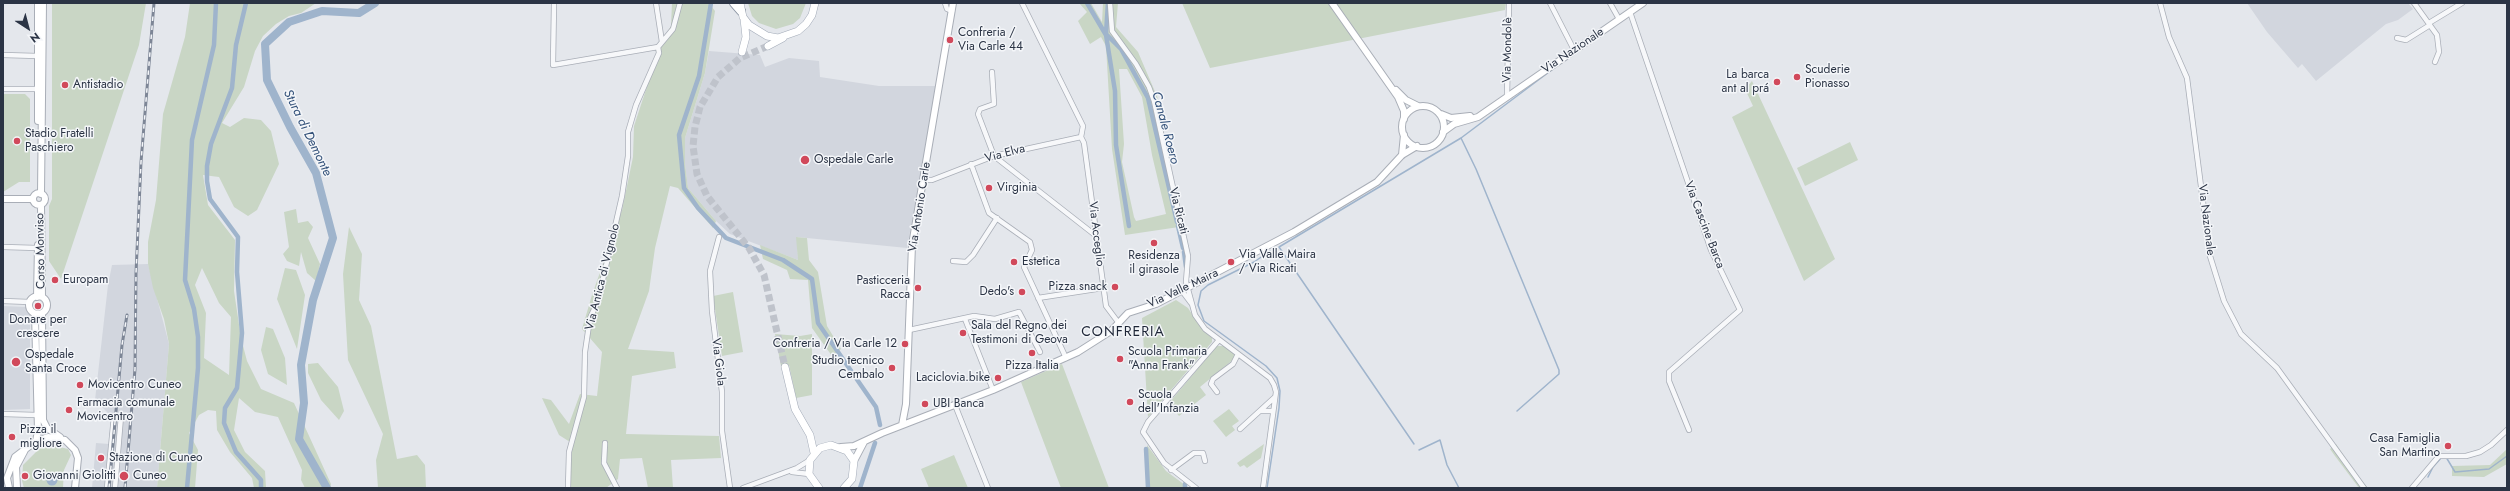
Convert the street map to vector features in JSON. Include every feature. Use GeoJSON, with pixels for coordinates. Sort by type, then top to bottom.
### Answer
{"type":"FeatureCollection","features":[{"type":"Feature","properties":{"kind":"highway"},"geometry":{"type":"LineString","coordinates":[[734,3],[742,10]]}},
{"type":"Feature","properties":{"kind":"main road"},"geometry":{"type":"LineString","coordinates":[[32,199],[39,205],[45,200],[39,194],[38,3]]}},
{"type":"Feature","properties":{"kind":"main road"},"geometry":{"type":"LineString","coordinates":[[39,194],[43,3]]}},
{"type":"Feature","properties":{"kind":"main road"},"geometry":{"type":"LineString","coordinates":[[768,46],[788,36],[806,24],[815,3]]}},
{"type":"Feature","properties":{"kind":"main road","name":"Via Antonio Carle"},"geometry":{"type":"LineString","coordinates":[[902,425],[906,404],[912,245],[953,3]]}},
{"type":"Feature","properties":{"kind":"main road"},"geometry":{"type":"LineString","coordinates":[[1332,3],[1398,98],[1404,111],[1403,133],[1405,139],[1402,155]]}},
{"type":"Feature","properties":{"kind":"main road","name":"Via Nazionale"},"geometry":{"type":"LineString","coordinates":[[1505,98],[1642,3]]}},
{"type":"Feature","properties":{"kind":"main road"},"geometry":{"type":"LineString","coordinates":[[742,10],[750,25],[767,36],[788,36]]}},
{"type":"Feature","properties":{"kind":"main road"},"geometry":{"type":"LineString","coordinates":[[742,10],[746,37],[742,52]]}},
{"type":"Feature","properties":{"kind":"main road"},"geometry":{"type":"LineString","coordinates":[[1385,79],[1406,100],[1418,106],[1434,109],[1445,117],[1451,118],[1483,112]]}},
{"type":"Feature","properties":{"kind":"main road"},"geometry":{"type":"LineString","coordinates":[[1403,133],[1406,139],[1416,146],[1423,147],[1436,143],[1449,126],[1471,120],[1505,98]]}},
{"type":"Feature","properties":{"kind":"main road"},"geometry":{"type":"LineString","coordinates":[[1404,119],[1407,113],[1418,106]]}},
{"type":"Feature","properties":{"kind":"main road"},"geometry":{"type":"LineString","coordinates":[[1434,109],[1442,119],[1443,132]]}},
{"type":"Feature","properties":{"kind":"main road","name":"Via Valle Maira"},"geometry":{"type":"LineString","coordinates":[[841,447],[854,446],[865,442],[902,425],[993,390],[1066,358],[1104,336],[1128,313],[1156,304],[1274,244],[1373,184],[1390,170],[1402,155],[1416,146]]}},
{"type":"Feature","properties":{"kind":"main road"},"geometry":{"type":"LineString","coordinates":[[3,199],[32,199],[39,194]]}},
{"type":"Feature","properties":{"kind":"main road","name":"Corso Monviso"},"geometry":{"type":"LineString","coordinates":[[39,205],[38,248],[40,297]]}},
{"type":"Feature","properties":{"kind":"main road","name":"Corso Monviso"},"geometry":{"type":"LineString","coordinates":[[39,205],[40,297]]}},
{"type":"Feature","properties":{"kind":"main road"},"geometry":{"type":"LineString","coordinates":[[17,488],[16,467],[19,459],[34,442],[38,430],[39,314],[47,306],[40,297],[30,302],[30,309],[39,314]]}},
{"type":"Feature","properties":{"kind":"main road"},"geometry":{"type":"LineString","coordinates":[[39,314],[43,420],[49,430],[65,440],[76,450],[78,458],[75,488]]}},
{"type":"Feature","properties":{"kind":"main road"},"geometry":{"type":"LineString","coordinates":[[785,367],[795,409],[810,436],[814,453]]}},
{"type":"Feature","properties":{"kind":"main road","name":"Via Antonio Carle"},"geometry":{"type":"LineString","coordinates":[[906,404],[910,422]]}},
{"type":"Feature","properties":{"kind":"main road"},"geometry":{"type":"LineString","coordinates":[[810,436],[826,446],[841,447],[854,461]]}},
{"type":"Feature","properties":{"kind":"main road"},"geometry":{"type":"LineString","coordinates":[[10,488],[5,478],[15,456],[34,442],[48,437],[65,440]]}},
{"type":"Feature","properties":{"kind":"main road"},"geometry":{"type":"LineString","coordinates":[[847,486],[854,473],[854,461],[865,442]]}},
{"type":"Feature","properties":{"kind":"main road"},"geometry":{"type":"LineString","coordinates":[[812,488],[810,477],[810,460],[814,453],[826,446]]}},
{"type":"Feature","properties":{"kind":"main road"},"geometry":{"type":"LineString","coordinates":[[810,477],[819,488]]}},
{"type":"Feature","properties":{"kind":"street"},"geometry":{"type":"LineString","coordinates":[[554,3],[553,65],[658,47]]}},
{"type":"Feature","properties":{"kind":"street"},"geometry":{"type":"LineString","coordinates":[[656,3],[662,42]]}},
{"type":"Feature","properties":{"kind":"street","name":"Via Antica di Vignolo"},"geometry":{"type":"LineString","coordinates":[[568,488],[569,452],[584,397],[585,352],[590,318],[598,301],[621,204],[628,156],[628,132],[636,105],[659,53],[658,47],[673,29],[680,3]]}},
{"type":"Feature","properties":{"kind":"street"},"geometry":{"type":"LineString","coordinates":[[945,3],[947,9],[952,11]]}},
{"type":"Feature","properties":{"kind":"street"},"geometry":{"type":"LineString","coordinates":[[1022,3],[1083,126],[1081,137]]}},
{"type":"Feature","properties":{"kind":"street","name":"Via Ricati"},"geometry":{"type":"LineString","coordinates":[[1110,3],[1112,31],[1136,64],[1149,87],[1154,101],[1188,256],[1185,289]]}},
{"type":"Feature","properties":{"kind":"street","name":"Via Mondolè"},"geometry":{"type":"LineString","coordinates":[[1505,98],[1509,3]]}},
{"type":"Feature","properties":{"kind":"street"},"geometry":{"type":"LineString","coordinates":[[1550,3],[1574,50]]}},
{"type":"Feature","properties":{"kind":"street"},"geometry":{"type":"LineString","coordinates":[[1610,3],[1619,19]]}},
{"type":"Feature","properties":{"kind":"street","name":"Via Nazionale"},"geometry":{"type":"LineString","coordinates":[[2160,3],[2169,37],[2187,78],[2210,256],[2224,301],[2241,334],[2277,368],[2364,488]]}},
{"type":"Feature","properties":{"kind":"street"},"geometry":{"type":"LineString","coordinates":[[2414,3],[2437,35],[2439,52],[2435,62]]}},
{"type":"Feature","properties":{"kind":"street"},"geometry":{"type":"LineString","coordinates":[[2397,38],[2406,40],[2462,3]]}},
{"type":"Feature","properties":{"kind":"street","name":"Via Cascine Barca"},"geometry":{"type":"LineString","coordinates":[[1630,12],[1711,250],[1740,310],[1669,372],[1669,381],[1689,430]]}},
{"type":"Feature","properties":{"kind":"street"},"geometry":{"type":"LineString","coordinates":[[3,55],[38,56]]}},
{"type":"Feature","properties":{"kind":"street"},"geometry":{"type":"LineString","coordinates":[[992,72],[994,104],[980,109],[978,114],[994,156],[1095,235]]}},
{"type":"Feature","properties":{"kind":"street"},"geometry":{"type":"LineString","coordinates":[[3,89],[38,89]]}},
{"type":"Feature","properties":{"kind":"street","name":"Via Acceglio"},"geometry":{"type":"LineString","coordinates":[[1081,137],[1084,143],[1095,235],[1106,306],[1118,322]]}},
{"type":"Feature","properties":{"kind":"street","name":"Via Elva"},"geometry":{"type":"LineString","coordinates":[[924,180],[932,180],[994,156],[1081,137]]}},
{"type":"Feature","properties":{"kind":"street"},"geometry":{"type":"LineString","coordinates":[[971,164],[989,213],[1030,242],[1032,250],[1024,267],[1066,358]]}},
{"type":"Feature","properties":{"kind":"street"},"geometry":{"type":"LineString","coordinates":[[953,261],[966,262],[973,255],[997,218]]}},
{"type":"Feature","properties":{"kind":"street","name":"Via Giola"},"geometry":{"type":"LineString","coordinates":[[719,237],[710,271],[722,392],[722,431],[730,488]]}},
{"type":"Feature","properties":{"kind":"street"},"geometry":{"type":"LineString","coordinates":[[3,247],[38,248]]}},
{"type":"Feature","properties":{"kind":"street"},"geometry":{"type":"LineString","coordinates":[[1038,298],[1103,288]]}},
{"type":"Feature","properties":{"kind":"street"},"geometry":{"type":"LineString","coordinates":[[1185,289],[1198,321],[1219,340],[1270,378],[1274,385],[1275,396],[1263,488]]}},
{"type":"Feature","properties":{"kind":"street"},"geometry":{"type":"LineString","coordinates":[[3,301],[30,302]]}},
{"type":"Feature","properties":{"kind":"street"},"geometry":{"type":"LineString","coordinates":[[909,330],[974,316],[995,319],[1019,312],[1040,352]]}},
{"type":"Feature","properties":{"kind":"street"},"geometry":{"type":"LineString","coordinates":[[965,319],[993,390]]}},
{"type":"Feature","properties":{"kind":"street"},"geometry":{"type":"LineString","coordinates":[[1196,488],[1171,470],[1146,438],[1144,427],[1219,340]]}},
{"type":"Feature","properties":{"kind":"street"},"geometry":{"type":"LineString","coordinates":[[1217,392],[1211,384],[1213,379],[1233,364],[1238,354]]}},
{"type":"Feature","properties":{"kind":"street"},"geometry":{"type":"LineString","coordinates":[[1240,429],[1261,411],[1275,396]]}},
{"type":"Feature","properties":{"kind":"street"},"geometry":{"type":"LineString","coordinates":[[955,405],[988,488]]}},
{"type":"Feature","properties":{"kind":"street"},"geometry":{"type":"LineString","coordinates":[[1261,411],[1273,411]]}},
{"type":"Feature","properties":{"kind":"street"},"geometry":{"type":"LineString","coordinates":[[3,414],[37,415]]}},
{"type":"Feature","properties":{"kind":"street"},"geometry":{"type":"LineString","coordinates":[[107,488],[114,416]]}},
{"type":"Feature","properties":{"kind":"street"},"geometry":{"type":"LineString","coordinates":[[115,488],[122,416]]}},
{"type":"Feature","properties":{"kind":"street"},"geometry":{"type":"LineString","coordinates":[[2412,488],[2439,456],[2466,456],[2480,452],[2492,445],[2507,430]]}},
{"type":"Feature","properties":{"kind":"street"},"geometry":{"type":"LineString","coordinates":[[605,443],[604,463],[617,488]]}},
{"type":"Feature","properties":{"kind":"street"},"geometry":{"type":"LineString","coordinates":[[1171,470],[1194,453],[1203,453],[1205,461]]}},
{"type":"Feature","properties":{"kind":"street"},"geometry":{"type":"LineString","coordinates":[[743,488],[788,472],[810,460]]}},
{"type":"Feature","properties":{"kind":"street"},"geometry":{"type":"LineString","coordinates":[[788,472],[810,477]]}},
{"type":"Feature","properties":{"kind":"shaded area"},"geometry":{"type":"Polygon","coordinates":[[[2247,3],[2408,3],[2413,9],[2398,20],[2386,24],[2316,81],[2302,64],[2298,68],[2267,32],[2247,3]]]}},
{"type":"Feature","properties":{"kind":"shaded area","name":"Ospedale Carle"},"geometry":{"type":"Polygon","coordinates":[[[709,51],[760,55],[765,67],[789,58],[819,61],[820,77],[879,86],[937,86],[907,248],[797,237],[798,260],[730,234],[716,221],[688,188],[685,164],[685,138],[705,73],[709,51]]]}},
{"type":"Feature","properties":{"kind":"shaded area"},"geometry":{"type":"Polygon","coordinates":[[[148,264],[169,344],[157,488],[92,488],[96,443],[109,444],[111,416],[95,400],[108,285],[112,265],[148,264]]]}},
{"type":"Feature","properties":{"kind":"shaded area","name":"Ospedale Santa Croce"},"geometry":{"type":"Polygon","coordinates":[[[3,306],[26,307],[30,314],[30,409],[3,410],[3,306]]]}},
{"type":"Feature","properties":{"kind":"green space"},"geometry":{"type":"Polygon","coordinates":[[[52,3],[146,3],[139,45],[61,279],[49,261],[49,206],[52,199],[52,3]]]}},
{"type":"Feature","properties":{"kind":"green space"},"geometry":{"type":"Polygon","coordinates":[[[190,3],[316,3],[301,13],[289,16],[276,24],[263,36],[255,51],[244,87],[222,123],[230,127],[244,118],[261,120],[271,131],[279,164],[257,210],[248,216],[234,207],[219,177],[203,175],[208,205],[235,240],[234,291],[241,338],[247,361],[261,389],[294,403],[331,484],[330,488],[305,488],[301,480],[302,470],[278,417],[255,412],[239,398],[234,430],[245,452],[265,471],[266,488],[254,488],[252,478],[230,452],[217,430],[216,411],[208,410],[199,415],[189,433],[198,450],[195,488],[157,488],[169,344],[164,319],[153,288],[148,264],[148,242],[156,200],[163,114],[185,37],[190,3]],[[202,268],[195,285],[206,313],[204,358],[229,375],[231,317],[219,303],[202,268]]]}},
{"type":"Feature","properties":{"kind":"green space"},"geometry":{"type":"Polygon","coordinates":[[[672,3],[709,3],[715,11],[705,73],[685,138],[685,164],[688,188],[716,221],[713,228],[678,188],[670,186],[655,248],[649,291],[628,349],[674,352],[676,368],[632,376],[626,434],[719,436],[721,458],[671,460],[673,488],[648,488],[642,458],[620,459],[618,479],[606,488],[571,488],[570,442],[559,435],[542,398],[551,400],[569,424],[580,394],[597,396],[602,352],[582,329],[592,295],[622,210],[633,157],[634,126],[662,41],[671,26],[672,3]]]}},
{"type":"Feature","properties":{"kind":"green space"},"geometry":{"type":"Polygon","coordinates":[[[748,3],[806,3],[800,18],[793,24],[776,29],[759,23],[752,16],[748,3]]]}},
{"type":"Feature","properties":{"kind":"green space"},"geometry":{"type":"Polygon","coordinates":[[[1079,3],[1091,3],[1102,22],[1103,3],[1118,3],[1116,27],[1138,52],[1159,101],[1160,125],[1156,124],[1179,227],[1125,235],[1112,149],[1106,46],[1101,37],[1090,44],[1078,21],[1087,12],[1079,3]],[[1119,69],[1124,144],[1122,162],[1136,221],[1166,214],[1152,155],[1142,97],[1127,69],[1119,69]]]}},
{"type":"Feature","properties":{"kind":"green space"},"geometry":{"type":"Polygon","coordinates":[[[1182,3],[1506,3],[1505,10],[1210,68],[1182,3]]]}},
{"type":"Feature","properties":{"kind":"green space"},"geometry":{"type":"Polygon","coordinates":[[[1752,81],[1835,259],[1804,281],[1732,117],[1753,106],[1745,89],[1752,81]]]}},
{"type":"Feature","properties":{"kind":"green space","name":"Stadio Fratelli Paschiero"},"geometry":{"type":"Polygon","coordinates":[[[3,94],[25,94],[30,99],[30,182],[19,182],[3,192],[3,94]]]}},
{"type":"Feature","properties":{"kind":"green space"},"geometry":{"type":"Polygon","coordinates":[[[1850,142],[1858,160],[1805,186],[1797,168],[1850,142]]]}},
{"type":"Feature","properties":{"kind":"green space"},"geometry":{"type":"Polygon","coordinates":[[[296,209],[298,223],[308,221],[313,227],[308,238],[320,264],[316,281],[307,273],[301,252],[299,266],[287,261],[283,254],[289,247],[284,212],[296,209]]]}},
{"type":"Feature","properties":{"kind":"green space"},"geometry":{"type":"Polygon","coordinates":[[[349,227],[362,254],[359,300],[371,326],[397,459],[417,455],[425,465],[426,488],[378,488],[376,460],[383,434],[348,360],[343,274],[349,227]]]}},
{"type":"Feature","properties":{"kind":"green space"},"geometry":{"type":"Polygon","coordinates":[[[796,237],[807,238],[809,260],[818,272],[827,326],[841,349],[832,356],[812,328],[808,280],[790,279],[787,270],[763,259],[760,245],[798,260],[796,237]]]}},
{"type":"Feature","properties":{"kind":"green space"},"geometry":{"type":"Polygon","coordinates":[[[285,268],[296,270],[305,295],[297,349],[277,299],[285,268]]]}},
{"type":"Feature","properties":{"kind":"green space"},"geometry":{"type":"Polygon","coordinates":[[[733,292],[743,352],[722,356],[713,296],[733,292]]]}},
{"type":"Feature","properties":{"kind":"green space"},"geometry":{"type":"Polygon","coordinates":[[[1176,300],[1188,308],[1199,325],[1212,338],[1212,342],[1148,417],[1142,318],[1176,300]]]}},
{"type":"Feature","properties":{"kind":"green space"},"geometry":{"type":"Polygon","coordinates":[[[266,327],[273,329],[285,358],[287,385],[268,374],[261,350],[266,327]]]}},
{"type":"Feature","properties":{"kind":"green space"},"geometry":{"type":"Polygon","coordinates":[[[775,334],[800,336],[812,334],[812,395],[796,398],[789,365],[781,366],[775,334]]]}},
{"type":"Feature","properties":{"kind":"green space"},"geometry":{"type":"Polygon","coordinates":[[[1217,346],[1224,346],[1236,355],[1234,359],[1200,387],[1206,395],[1179,416],[1169,403],[1217,346]]]}},
{"type":"Feature","properties":{"kind":"green space"},"geometry":{"type":"Polygon","coordinates":[[[318,363],[338,387],[344,411],[339,420],[321,400],[308,373],[308,364],[318,363]]]}},
{"type":"Feature","properties":{"kind":"green space"},"geometry":{"type":"Polygon","coordinates":[[[1062,364],[1109,488],[1061,488],[1021,382],[1062,364]]]}},
{"type":"Feature","properties":{"kind":"green space"},"geometry":{"type":"Polygon","coordinates":[[[1229,409],[1239,421],[1232,426],[1235,430],[1226,437],[1213,421],[1229,409]]]}},
{"type":"Feature","properties":{"kind":"green space"},"geometry":{"type":"Polygon","coordinates":[[[1264,444],[1261,458],[1247,468],[1244,465],[1240,467],[1237,463],[1264,444]]]}},
{"type":"Feature","properties":{"kind":"green space"},"geometry":{"type":"Polygon","coordinates":[[[2336,444],[2356,474],[2368,488],[2359,488],[2335,456],[2330,449],[2336,444]]]}},
{"type":"Feature","properties":{"kind":"green space"},"geometry":{"type":"Polygon","coordinates":[[[51,445],[68,449],[71,455],[64,470],[63,488],[24,488],[22,481],[23,465],[42,446],[51,445]]]}},
{"type":"Feature","properties":{"kind":"green space"},"geometry":{"type":"Polygon","coordinates":[[[1147,445],[1166,471],[1189,488],[1148,488],[1147,445]]]}},
{"type":"Feature","properties":{"kind":"green space"},"geometry":{"type":"Polygon","coordinates":[[[2507,449],[2507,464],[2484,477],[2452,476],[2452,466],[2490,465],[2507,449]]]}},
{"type":"Feature","properties":{"kind":"green space"},"geometry":{"type":"Polygon","coordinates":[[[954,455],[968,488],[929,488],[921,469],[954,455]]]}},
{"type":"Feature","properties":{"kind":"water"},"geometry":{"type":"Polygon","coordinates":[[[52,474],[56,476],[58,480],[56,484],[52,486],[48,484],[46,480],[48,476],[52,474]]]}},
{"type":"Feature","properties":{"kind":"waterway"},"geometry":{"type":"LineString","coordinates":[[187,488],[198,368],[198,337],[194,309],[185,280],[192,140],[214,45],[216,3]]}},
{"type":"Feature","properties":{"kind":"waterway"},"geometry":{"type":"LineString","coordinates":[[246,3],[236,45],[232,88],[211,144],[207,166],[207,181],[210,199],[238,237],[237,272],[242,333],[237,388],[225,408],[224,423],[236,452],[261,480],[261,488]]}},
{"type":"Feature","properties":{"kind":"waterway","name":"Stura di Demonte"},"geometry":{"type":"LineString","coordinates":[[327,488],[299,439],[304,403],[301,365],[313,300],[333,238],[316,173],[290,127],[267,80],[265,44],[289,22],[322,11],[359,13],[375,3]]}},
{"type":"Feature","properties":{"kind":"waterway"},"geometry":{"type":"LineString","coordinates":[[711,3],[699,76],[679,135],[684,188],[698,208],[726,238],[783,260],[812,279],[818,323],[876,407],[880,425]]}},
{"type":"Feature","properties":{"kind":"waterway"},"geometry":{"type":"LineString","coordinates":[[1087,3],[1106,35],[1115,91],[1116,145],[1129,226]]}},
{"type":"Feature","properties":{"kind":"waterway","name":"Canale Roero"},"geometry":{"type":"LineString","coordinates":[[1108,3],[1106,34],[1121,49],[1148,98],[1177,222]]}},
{"type":"Feature","properties":{"kind":"waterway"},"geometry":{"type":"LineString","coordinates":[[1414,444],[1279,247],[1461,138],[1557,66]]}},
{"type":"Feature","properties":{"kind":"waterway"},"geometry":{"type":"LineString","coordinates":[[1461,138],[1476,169],[1559,370],[1559,374],[1517,411]]}},
{"type":"Feature","properties":{"kind":"waterway"},"geometry":{"type":"LineString","coordinates":[[1178,226],[1183,248]]}},
{"type":"Feature","properties":{"kind":"waterway"},"geometry":{"type":"LineString","coordinates":[[1267,488],[1279,408],[1280,391],[1277,378],[1266,366],[1204,321],[1198,305],[1201,291],[1208,285],[1254,262],[1270,251]]}},
{"type":"Feature","properties":{"kind":"waterway"},"geometry":{"type":"LineString","coordinates":[[1184,252],[1186,267]]}},
{"type":"Feature","properties":{"kind":"waterway"},"geometry":{"type":"LineString","coordinates":[[1419,450],[1440,440],[1447,465],[1459,488]]}},
{"type":"Feature","properties":{"kind":"waterway"},"geometry":{"type":"LineString","coordinates":[[860,488],[875,443]]}},
{"type":"Feature","properties":{"kind":"waterway"},"geometry":{"type":"LineString","coordinates":[[1146,449],[1148,488]]}},
{"type":"Feature","properties":{"kind":"waterway"},"geometry":{"type":"LineString","coordinates":[[2446,457],[2455,472],[2489,469],[2507,456]]}},
{"type":"Feature","properties":{"kind":"waterway"},"geometry":{"type":"LineString","coordinates":[[2428,477],[2433,467],[2441,458]]}},
{"type":"Feature","properties":{"kind":"tunnel"},"geometry":{"type":"LineString","coordinates":[[768,46],[740,58],[718,77],[700,107],[695,127],[693,146],[697,174],[707,196],[749,248],[764,275],[785,367]]}},
{"type":"Feature","properties":{"kind":"railway"},"geometry":{"type":"LineString","coordinates":[[125,488],[135,369],[136,273],[141,162],[154,3]]}},
{"type":"Feature","properties":{"kind":"railway"},"geometry":{"type":"LineString","coordinates":[[109,488],[122,345],[127,315]]}},
{"type":"Feature","properties":{"kind":"place","name":"Confreria / Via Carle 44"},"geometry":{"type":"Point","coordinates":[950,40]}},
{"type":"Feature","properties":{"kind":"place","name":"Scuderie Pionasso"},"geometry":{"type":"Point","coordinates":[1797,77]}},
{"type":"Feature","properties":{"kind":"place","name":"La barca ant al prá"},"geometry":{"type":"Point","coordinates":[1777,82]}},
{"type":"Feature","properties":{"kind":"place","name":"Antistadio"},"geometry":{"type":"Point","coordinates":[65,85]}},
{"type":"Feature","properties":{"kind":"place","name":"Stadio Fratelli Paschiero"},"geometry":{"type":"Point","coordinates":[17,141]}},
{"type":"Feature","properties":{"kind":"place","name":"Ospedale Carle"},"geometry":{"type":"Point","coordinates":[805,160]}},
{"type":"Feature","properties":{"kind":"place","name":"Virginia"},"geometry":{"type":"Point","coordinates":[989,188]}},
{"type":"Feature","properties":{"kind":"place","name":"Residenza il girasole"},"geometry":{"type":"Point","coordinates":[1154,243]}},
{"type":"Feature","properties":{"kind":"place","name":"Estetica"},"geometry":{"type":"Point","coordinates":[1014,262]}},
{"type":"Feature","properties":{"kind":"place","name":"Via Valle Maira / Via Ricati"},"geometry":{"type":"Point","coordinates":[1231,262]}},
{"type":"Feature","properties":{"kind":"place","name":"Europam"},"geometry":{"type":"Point","coordinates":[55,280]}},
{"type":"Feature","properties":{"kind":"place","name":"Pizza snack"},"geometry":{"type":"Point","coordinates":[1115,287]}},
{"type":"Feature","properties":{"kind":"place","name":"Pasticceria Racca"},"geometry":{"type":"Point","coordinates":[918,288]}},
{"type":"Feature","properties":{"kind":"place","name":"Dedo's"},"geometry":{"type":"Point","coordinates":[1022,292]}},
{"type":"Feature","properties":{"kind":"place","name":"Donare per crescere"},"geometry":{"type":"Point","coordinates":[38,306]}},
{"type":"Feature","properties":{"kind":"place","name":"Sala del Regno dei Testimoni di Geova"},"geometry":{"type":"Point","coordinates":[963,333]}},
{"type":"Feature","properties":{"kind":"place","name":"Confreria / Via Carle 12"},"geometry":{"type":"Point","coordinates":[905,344]}},
{"type":"Feature","properties":{"kind":"place","name":"Pizza Italia"},"geometry":{"type":"Point","coordinates":[1032,353]}},
{"type":"Feature","properties":{"kind":"place","name":"Scuola Primaria \"Anna Frank\""},"geometry":{"type":"Point","coordinates":[1120,359]}},
{"type":"Feature","properties":{"kind":"place","name":"Ospedale Santa Croce"},"geometry":{"type":"Point","coordinates":[16,362]}},
{"type":"Feature","properties":{"kind":"place","name":"Studio tecnico Cembalo"},"geometry":{"type":"Point","coordinates":[892,368]}},
{"type":"Feature","properties":{"kind":"place","name":"Laciclovia.bike"},"geometry":{"type":"Point","coordinates":[998,378]}},
{"type":"Feature","properties":{"kind":"place","name":"Movicentro Cuneo"},"geometry":{"type":"Point","coordinates":[80,385]}},
{"type":"Feature","properties":{"kind":"place","name":"Scuola dell'Infanzia"},"geometry":{"type":"Point","coordinates":[1130,402]}},
{"type":"Feature","properties":{"kind":"place","name":"UBI Banca"},"geometry":{"type":"Point","coordinates":[925,404]}},
{"type":"Feature","properties":{"kind":"place","name":"Farmacia comunale Movicentro"},"geometry":{"type":"Point","coordinates":[69,410]}},
{"type":"Feature","properties":{"kind":"place","name":"Pizza il migliore"},"geometry":{"type":"Point","coordinates":[12,437]}},
{"type":"Feature","properties":{"kind":"place","name":"Casa Famiglia San Martino"},"geometry":{"type":"Point","coordinates":[2448,446]}},
{"type":"Feature","properties":{"kind":"place","name":"Stazione di Cuneo"},"geometry":{"type":"Point","coordinates":[101,458]}},
{"type":"Feature","properties":{"kind":"place","name":"Giovanni Giolitti"},"geometry":{"type":"Point","coordinates":[25,476]}},
{"type":"Feature","properties":{"kind":"place","name":"Cuneo"},"geometry":{"type":"Point","coordinates":[124,476]}},
{"type":"Feature","properties":{"kind":"district","name":"CONFRERIA"},"geometry":{"type":"Point","coordinates":[1123,333]}}]}
